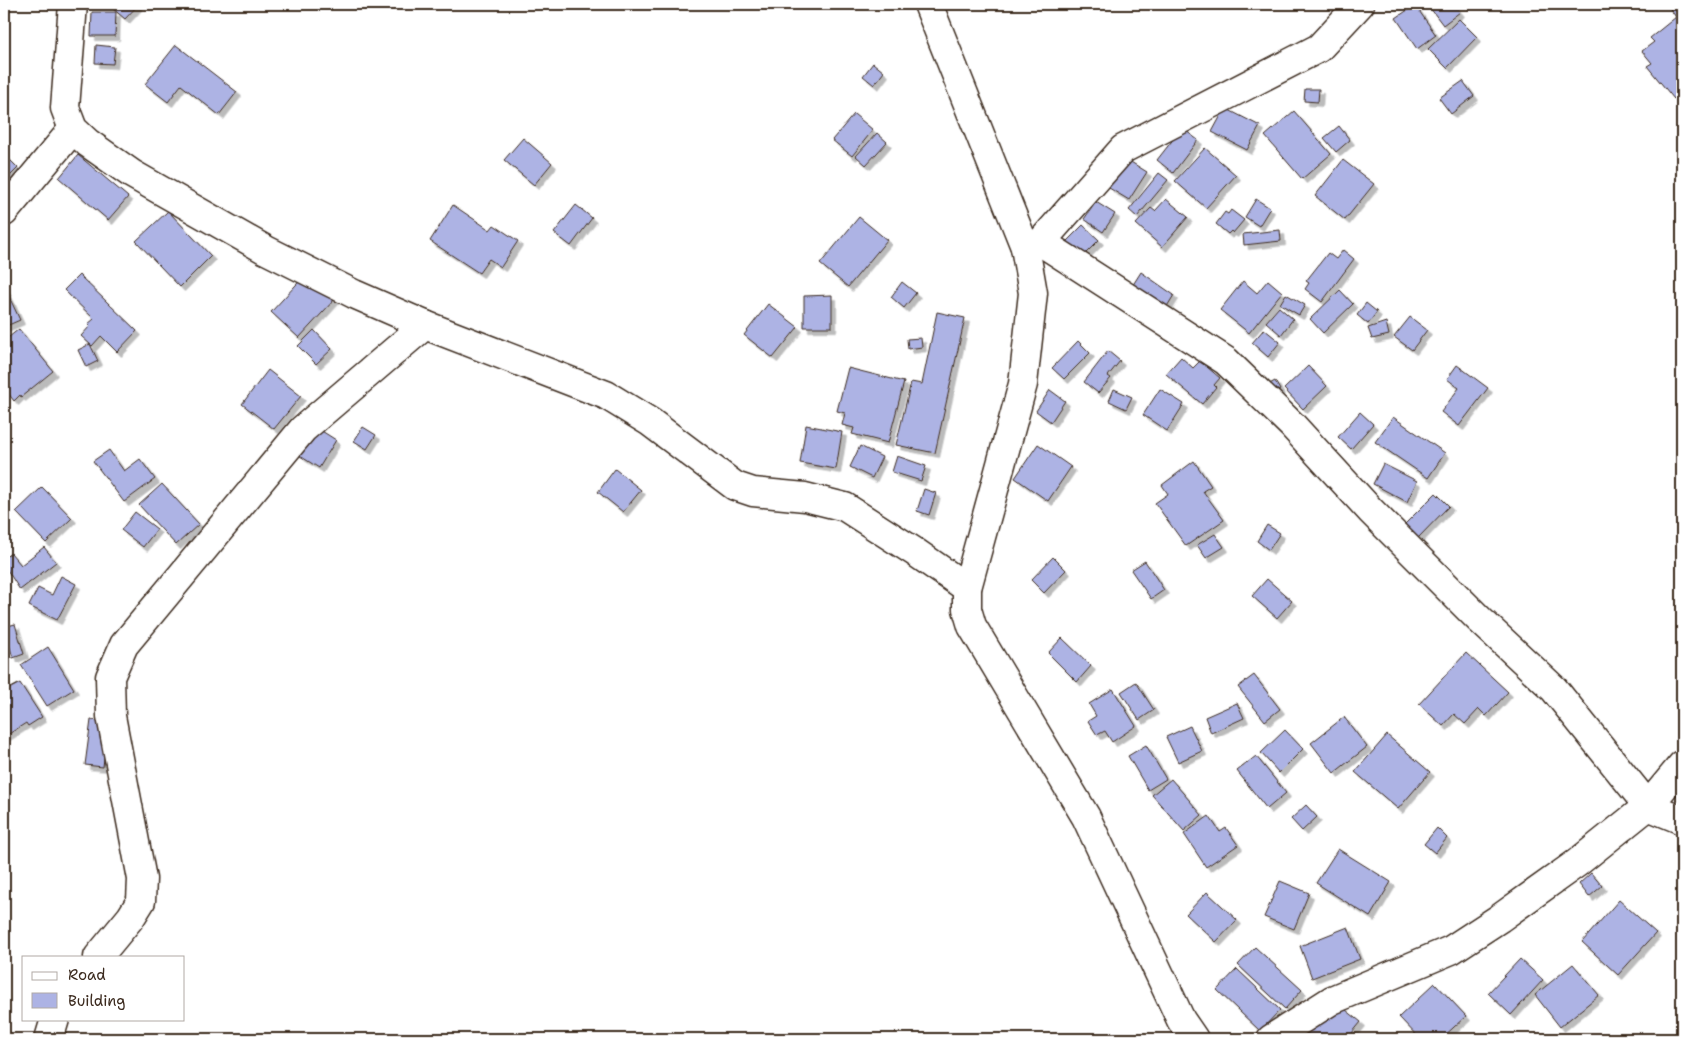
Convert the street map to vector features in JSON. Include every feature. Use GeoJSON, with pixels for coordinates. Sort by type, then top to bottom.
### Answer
{"type":"FeatureCollection","features":[{"type":"Feature","properties":{"kind":"street"},"geometry":{"type":"LineString","coordinates":[[74,4],[65,108],[73,129],[88,143],[132,174],[266,250],[354,294],[425,325],[606,395],[650,422],[734,486],[753,492],[805,497],[845,507],[967,588]]}},
{"type":"Feature","properties":{"kind":"street"},"geometry":{"type":"LineString","coordinates":[[928,4],[1033,245],[1033,293],[1023,384],[967,588],[967,609],[972,626],[1086,817],[1181,1020],[1194,1039]]}},
{"type":"Feature","properties":{"kind":"street"},"geometry":{"type":"LineString","coordinates":[[1033,245],[1122,149],[1319,48],[1360,4]]}},
{"type":"Feature","properties":{"kind":"street"},"geometry":{"type":"LineString","coordinates":[[4,212],[73,129]]}},
{"type":"Feature","properties":{"kind":"street"},"geometry":{"type":"LineString","coordinates":[[1033,245],[1226,361],[1292,425],[1371,511],[1466,606],[1554,689],[1648,806],[1682,820]]}},
{"type":"Feature","properties":{"kind":"street"},"geometry":{"type":"LineString","coordinates":[[99,956],[131,917],[141,901],[142,879],[111,716],[110,678],[124,645],[303,429],[425,325]]}},
{"type":"Feature","properties":{"kind":"street"},"geometry":{"type":"LineString","coordinates":[[1271,1039],[1332,1000],[1451,950],[1577,863],[1648,806],[1682,766]]}},
{"type":"Feature","properties":{"kind":"street"},"geometry":{"type":"LineString","coordinates":[[49,1039],[55,1020]]}},
{"type":"Feature","properties":{"kind":"building"},"geometry":{"type":"Polygon","coordinates":[[[114,4],[139,4],[125,19],[111,7],[114,4]]]}},
{"type":"Feature","properties":{"kind":"building"},"geometry":{"type":"Polygon","coordinates":[[[1427,4],[1453,4],[1460,12],[1443,25],[1427,4]]]}},
{"type":"Feature","properties":{"kind":"building"},"geometry":{"type":"Polygon","coordinates":[[[1677,4],[1682,4],[1682,92],[1674,99],[1647,66],[1652,63],[1642,51],[1654,42],[1650,38],[1676,17],[1670,9],[1677,4]]]}},
{"type":"Feature","properties":{"kind":"building"},"geometry":{"type":"Polygon","coordinates":[[[1415,5],[1436,35],[1417,49],[1396,18],[1415,5]]]}},
{"type":"Feature","properties":{"kind":"building"},"geometry":{"type":"Polygon","coordinates":[[[92,12],[116,12],[115,36],[91,36],[92,12]]]}},
{"type":"Feature","properties":{"kind":"building"},"geometry":{"type":"Polygon","coordinates":[[[1459,19],[1477,37],[1447,68],[1428,49],[1459,19]]]}},
{"type":"Feature","properties":{"kind":"building"},"geometry":{"type":"Polygon","coordinates":[[[96,45],[115,47],[113,64],[95,63],[96,45]]]}},
{"type":"Feature","properties":{"kind":"building"},"geometry":{"type":"Polygon","coordinates":[[[176,45],[237,92],[219,115],[181,85],[168,102],[145,84],[176,45]]]}},
{"type":"Feature","properties":{"kind":"building"},"geometry":{"type":"Polygon","coordinates":[[[873,63],[884,72],[874,85],[863,76],[873,63]]]}},
{"type":"Feature","properties":{"kind":"building"},"geometry":{"type":"Polygon","coordinates":[[[1463,81],[1474,96],[1451,114],[1439,98],[1463,81]]]}},
{"type":"Feature","properties":{"kind":"building"},"geometry":{"type":"Polygon","coordinates":[[[1305,89],[1319,89],[1318,102],[1304,101],[1305,89]]]}},
{"type":"Feature","properties":{"kind":"building"},"geometry":{"type":"Polygon","coordinates":[[[1225,108],[1260,126],[1247,150],[1212,132],[1225,108]]]}},
{"type":"Feature","properties":{"kind":"building"},"geometry":{"type":"Polygon","coordinates":[[[1294,111],[1331,154],[1302,179],[1265,136],[1294,111]]]}},
{"type":"Feature","properties":{"kind":"building"},"geometry":{"type":"Polygon","coordinates":[[[854,114],[873,130],[852,156],[832,140],[854,114]]]}},
{"type":"Feature","properties":{"kind":"building"},"geometry":{"type":"Polygon","coordinates":[[[1339,126],[1350,140],[1336,152],[1324,138],[1339,126]]]}},
{"type":"Feature","properties":{"kind":"building"},"geometry":{"type":"Polygon","coordinates":[[[1182,128],[1198,140],[1173,173],[1157,160],[1182,128]]]}},
{"type":"Feature","properties":{"kind":"building"},"geometry":{"type":"Polygon","coordinates":[[[877,133],[887,142],[866,165],[856,156],[877,133]]]}},
{"type":"Feature","properties":{"kind":"building"},"geometry":{"type":"Polygon","coordinates":[[[523,138],[552,163],[534,185],[504,160],[523,138]]]}},
{"type":"Feature","properties":{"kind":"building"},"geometry":{"type":"Polygon","coordinates":[[[1205,148],[1236,175],[1206,208],[1175,181],[1205,148]]]}},
{"type":"Feature","properties":{"kind":"building"},"geometry":{"type":"Polygon","coordinates":[[[4,154],[18,168],[4,182],[4,154]]]}},
{"type":"Feature","properties":{"kind":"building"},"geometry":{"type":"Polygon","coordinates":[[[78,155],[128,197],[108,220],[59,178],[78,155]]]}},
{"type":"Feature","properties":{"kind":"building"},"geometry":{"type":"Polygon","coordinates":[[[1126,159],[1147,172],[1129,200],[1109,188],[1126,159]]]}},
{"type":"Feature","properties":{"kind":"building"},"geometry":{"type":"Polygon","coordinates":[[[1343,160],[1374,184],[1345,220],[1315,196],[1343,160]]]}},
{"type":"Feature","properties":{"kind":"building"},"geometry":{"type":"Polygon","coordinates":[[[1159,173],[1168,180],[1137,217],[1129,210],[1159,173]]]}},
{"type":"Feature","properties":{"kind":"building"},"geometry":{"type":"Polygon","coordinates":[[[1166,199],[1188,217],[1162,247],[1136,224],[1151,208],[1155,211],[1166,199]]]}},
{"type":"Feature","properties":{"kind":"building"},"geometry":{"type":"Polygon","coordinates":[[[1256,199],[1270,208],[1259,226],[1245,217],[1256,199]]]}},
{"type":"Feature","properties":{"kind":"building"},"geometry":{"type":"Polygon","coordinates":[[[1096,202],[1115,214],[1103,232],[1084,219],[1096,202]]]}},
{"type":"Feature","properties":{"kind":"building"},"geometry":{"type":"Polygon","coordinates":[[[453,205],[490,230],[494,225],[518,241],[501,267],[489,259],[479,273],[430,241],[453,205]]]}},
{"type":"Feature","properties":{"kind":"building"},"geometry":{"type":"Polygon","coordinates":[[[576,205],[592,218],[571,246],[554,233],[576,205]]]}},
{"type":"Feature","properties":{"kind":"building"},"geometry":{"type":"Polygon","coordinates":[[[1231,210],[1244,220],[1233,233],[1231,231],[1228,234],[1216,224],[1225,212],[1228,214],[1231,210]]]}},
{"type":"Feature","properties":{"kind":"building"},"geometry":{"type":"Polygon","coordinates":[[[168,211],[211,256],[180,287],[136,241],[168,211]]]}},
{"type":"Feature","properties":{"kind":"building"},"geometry":{"type":"Polygon","coordinates":[[[859,217],[887,240],[848,287],[820,264],[859,217]]]}},
{"type":"Feature","properties":{"kind":"building"},"geometry":{"type":"Polygon","coordinates":[[[1083,225],[1099,240],[1083,256],[1067,241],[1083,225]]]}},
{"type":"Feature","properties":{"kind":"building"},"geometry":{"type":"Polygon","coordinates":[[[1280,230],[1281,241],[1244,245],[1243,234],[1280,230]]]}},
{"type":"Feature","properties":{"kind":"building"},"geometry":{"type":"Polygon","coordinates":[[[1343,250],[1354,259],[1322,302],[1305,289],[1309,283],[1306,281],[1328,253],[1336,259],[1343,250]]]}},
{"type":"Feature","properties":{"kind":"building"},"geometry":{"type":"Polygon","coordinates":[[[1141,272],[1174,295],[1163,313],[1129,291],[1141,272]]]}},
{"type":"Feature","properties":{"kind":"building"},"geometry":{"type":"Polygon","coordinates":[[[307,273],[335,299],[299,338],[271,312],[307,273]]]}},
{"type":"Feature","properties":{"kind":"building"},"geometry":{"type":"Polygon","coordinates":[[[79,275],[137,331],[117,352],[101,336],[92,346],[81,336],[90,326],[88,324],[94,319],[64,290],[79,275]]]}},
{"type":"Feature","properties":{"kind":"building"},"geometry":{"type":"Polygon","coordinates":[[[1268,280],[1282,292],[1249,333],[1220,310],[1243,281],[1257,293],[1268,280]]]}},
{"type":"Feature","properties":{"kind":"building"},"geometry":{"type":"Polygon","coordinates":[[[902,282],[916,293],[904,308],[891,297],[902,282]]]}},
{"type":"Feature","properties":{"kind":"building"},"geometry":{"type":"Polygon","coordinates":[[[4,286],[20,320],[4,327],[4,286]]]}},
{"type":"Feature","properties":{"kind":"building"},"geometry":{"type":"Polygon","coordinates":[[[1340,290],[1353,304],[1323,333],[1310,319],[1340,290]]]}},
{"type":"Feature","properties":{"kind":"building"},"geometry":{"type":"Polygon","coordinates":[[[1286,294],[1305,305],[1299,315],[1280,304],[1286,294]]]}},
{"type":"Feature","properties":{"kind":"building"},"geometry":{"type":"Polygon","coordinates":[[[832,295],[832,327],[804,327],[804,296],[832,295]]]}},
{"type":"Feature","properties":{"kind":"building"},"geometry":{"type":"Polygon","coordinates":[[[1366,303],[1377,312],[1368,324],[1357,315],[1366,303]]]}},
{"type":"Feature","properties":{"kind":"building"},"geometry":{"type":"Polygon","coordinates":[[[768,304],[798,327],[773,358],[744,335],[768,304]]]}},
{"type":"Feature","properties":{"kind":"building"},"geometry":{"type":"Polygon","coordinates":[[[1279,307],[1293,319],[1281,335],[1266,322],[1279,307]]]}},
{"type":"Feature","properties":{"kind":"building"},"geometry":{"type":"Polygon","coordinates":[[[937,312],[965,318],[935,453],[896,445],[911,382],[922,384],[937,312]]]}},
{"type":"Feature","properties":{"kind":"building"},"geometry":{"type":"Polygon","coordinates":[[[1410,317],[1427,330],[1412,350],[1394,337],[1410,317]]]}},
{"type":"Feature","properties":{"kind":"building"},"geometry":{"type":"Polygon","coordinates":[[[1386,322],[1389,335],[1372,339],[1368,328],[1386,322]]]}},
{"type":"Feature","properties":{"kind":"building"},"geometry":{"type":"Polygon","coordinates":[[[19,329],[53,371],[14,401],[4,388],[9,382],[4,376],[4,341],[19,329]]]}},
{"type":"Feature","properties":{"kind":"building"},"geometry":{"type":"Polygon","coordinates":[[[1264,329],[1280,342],[1268,357],[1252,343],[1264,329]]]}},
{"type":"Feature","properties":{"kind":"building"},"geometry":{"type":"Polygon","coordinates":[[[314,330],[332,349],[316,364],[298,346],[314,330]]]}},
{"type":"Feature","properties":{"kind":"building"},"geometry":{"type":"Polygon","coordinates":[[[921,338],[922,347],[908,349],[907,339],[921,338]]]}},
{"type":"Feature","properties":{"kind":"building"},"geometry":{"type":"Polygon","coordinates":[[[1078,341],[1090,353],[1064,379],[1052,368],[1078,341]]]}},
{"type":"Feature","properties":{"kind":"building"},"geometry":{"type":"Polygon","coordinates":[[[90,344],[98,361],[86,367],[78,350],[90,344]]]}},
{"type":"Feature","properties":{"kind":"building"},"geometry":{"type":"Polygon","coordinates":[[[1108,351],[1120,361],[1108,376],[1111,378],[1098,393],[1084,382],[1108,351]]]}},
{"type":"Feature","properties":{"kind":"building"},"geometry":{"type":"Polygon","coordinates":[[[1181,357],[1193,368],[1200,361],[1220,378],[1214,385],[1216,387],[1202,404],[1166,374],[1181,357]]]}},
{"type":"Feature","properties":{"kind":"building"},"geometry":{"type":"Polygon","coordinates":[[[1457,365],[1488,388],[1459,426],[1441,412],[1459,388],[1447,379],[1457,365]]]}},
{"type":"Feature","properties":{"kind":"building"},"geometry":{"type":"Polygon","coordinates":[[[1308,366],[1327,386],[1303,409],[1284,389],[1308,366]]]}},
{"type":"Feature","properties":{"kind":"building"},"geometry":{"type":"Polygon","coordinates":[[[848,368],[904,382],[888,443],[852,434],[854,428],[842,425],[845,413],[837,411],[848,368]]]}},
{"type":"Feature","properties":{"kind":"building"},"geometry":{"type":"Polygon","coordinates":[[[268,370],[301,396],[274,429],[242,404],[268,370]]]}},
{"type":"Feature","properties":{"kind":"building"},"geometry":{"type":"Polygon","coordinates":[[[1275,381],[1280,390],[1267,397],[1262,388],[1275,381]]]}},
{"type":"Feature","properties":{"kind":"building"},"geometry":{"type":"Polygon","coordinates":[[[1114,389],[1132,397],[1126,409],[1109,401],[1114,389]]]}},
{"type":"Feature","properties":{"kind":"building"},"geometry":{"type":"Polygon","coordinates":[[[1160,389],[1184,404],[1167,431],[1143,415],[1160,389]]]}},
{"type":"Feature","properties":{"kind":"building"},"geometry":{"type":"Polygon","coordinates":[[[1050,390],[1065,401],[1051,422],[1036,411],[1050,390]]]}},
{"type":"Feature","properties":{"kind":"building"},"geometry":{"type":"Polygon","coordinates":[[[1360,412],[1373,424],[1351,449],[1338,437],[1360,412]]]}},
{"type":"Feature","properties":{"kind":"building"},"geometry":{"type":"Polygon","coordinates":[[[1393,417],[1445,453],[1428,478],[1375,442],[1393,417]]]}},
{"type":"Feature","properties":{"kind":"building"},"geometry":{"type":"Polygon","coordinates":[[[806,425],[842,432],[836,469],[800,463],[806,425]]]}},
{"type":"Feature","properties":{"kind":"building"},"geometry":{"type":"Polygon","coordinates":[[[363,427],[376,435],[367,449],[354,441],[363,427]]]}},
{"type":"Feature","properties":{"kind":"building"},"geometry":{"type":"Polygon","coordinates":[[[317,428],[336,440],[319,468],[300,456],[317,428]]]}},
{"type":"Feature","properties":{"kind":"building"},"geometry":{"type":"Polygon","coordinates":[[[1038,444],[1071,467],[1048,501],[1015,478],[1038,444]]]}},
{"type":"Feature","properties":{"kind":"building"},"geometry":{"type":"Polygon","coordinates":[[[860,446],[882,457],[872,478],[850,467],[860,446]]]}},
{"type":"Feature","properties":{"kind":"building"},"geometry":{"type":"Polygon","coordinates":[[[109,450],[124,471],[140,459],[155,479],[124,502],[93,461],[109,450]]]}},
{"type":"Feature","properties":{"kind":"building"},"geometry":{"type":"Polygon","coordinates":[[[897,456],[926,466],[921,481],[892,472],[897,456]]]}},
{"type":"Feature","properties":{"kind":"building"},"geometry":{"type":"Polygon","coordinates":[[[1194,461],[1211,486],[1203,491],[1224,520],[1186,546],[1155,503],[1168,494],[1162,485],[1194,461]]]}},
{"type":"Feature","properties":{"kind":"building"},"geometry":{"type":"Polygon","coordinates":[[[1383,464],[1417,481],[1407,502],[1373,484],[1383,464]]]}},
{"type":"Feature","properties":{"kind":"building"},"geometry":{"type":"Polygon","coordinates":[[[615,469],[641,490],[623,512],[598,492],[615,469]]]}},
{"type":"Feature","properties":{"kind":"building"},"geometry":{"type":"Polygon","coordinates":[[[162,484],[199,524],[176,545],[139,505],[162,484]]]}},
{"type":"Feature","properties":{"kind":"building"},"geometry":{"type":"Polygon","coordinates":[[[42,487],[72,518],[46,543],[16,512],[42,487]]]}},
{"type":"Feature","properties":{"kind":"building"},"geometry":{"type":"Polygon","coordinates":[[[924,489],[936,493],[929,515],[917,511],[924,489]]]}},
{"type":"Feature","properties":{"kind":"building"},"geometry":{"type":"Polygon","coordinates":[[[1436,493],[1449,506],[1418,538],[1404,525],[1436,493]]]}},
{"type":"Feature","properties":{"kind":"building"},"geometry":{"type":"Polygon","coordinates":[[[135,512],[157,529],[143,547],[121,530],[135,512]]]}},
{"type":"Feature","properties":{"kind":"building"},"geometry":{"type":"Polygon","coordinates":[[[1267,525],[1280,533],[1269,550],[1257,541],[1267,525]]]}},
{"type":"Feature","properties":{"kind":"building"},"geometry":{"type":"Polygon","coordinates":[[[1215,534],[1224,547],[1206,558],[1197,545],[1215,534]]]}},
{"type":"Feature","properties":{"kind":"building"},"geometry":{"type":"Polygon","coordinates":[[[44,547],[56,562],[20,590],[4,565],[4,558],[11,553],[21,565],[44,547]]]}},
{"type":"Feature","properties":{"kind":"building"},"geometry":{"type":"Polygon","coordinates":[[[1053,557],[1066,570],[1044,593],[1031,580],[1053,557]]]}},
{"type":"Feature","properties":{"kind":"building"},"geometry":{"type":"Polygon","coordinates":[[[1145,561],[1164,590],[1151,599],[1131,570],[1145,561]]]}},
{"type":"Feature","properties":{"kind":"building"},"geometry":{"type":"Polygon","coordinates":[[[61,576],[76,584],[57,620],[29,606],[38,588],[52,595],[61,576]]]}},
{"type":"Feature","properties":{"kind":"building"},"geometry":{"type":"Polygon","coordinates":[[[1267,579],[1292,601],[1277,618],[1252,596],[1267,579]]]}},
{"type":"Feature","properties":{"kind":"building"},"geometry":{"type":"Polygon","coordinates":[[[15,624],[24,654],[13,658],[4,627],[15,624]]]}},
{"type":"Feature","properties":{"kind":"building"},"geometry":{"type":"Polygon","coordinates":[[[1062,638],[1091,666],[1077,682],[1048,653],[1062,638]]]}},
{"type":"Feature","properties":{"kind":"building"},"geometry":{"type":"Polygon","coordinates":[[[48,647],[74,689],[47,706],[21,665],[48,647]]]}},
{"type":"Feature","properties":{"kind":"building"},"geometry":{"type":"Polygon","coordinates":[[[1466,653],[1508,692],[1486,716],[1479,709],[1465,724],[1454,714],[1443,726],[1419,704],[1466,653]]]}},
{"type":"Feature","properties":{"kind":"building"},"geometry":{"type":"Polygon","coordinates":[[[1254,675],[1280,709],[1265,721],[1238,687],[1254,675]]]}},
{"type":"Feature","properties":{"kind":"building"},"geometry":{"type":"Polygon","coordinates":[[[1136,682],[1154,710],[1139,720],[1121,692],[1136,682]]]}},
{"type":"Feature","properties":{"kind":"building"},"geometry":{"type":"Polygon","coordinates":[[[20,683],[42,717],[28,726],[26,723],[4,737],[4,687],[6,685],[9,689],[20,683]]]}},
{"type":"Feature","properties":{"kind":"building"},"geometry":{"type":"Polygon","coordinates":[[[1113,689],[1136,726],[1112,742],[1105,731],[1097,735],[1088,721],[1096,716],[1089,704],[1113,689]]]}},
{"type":"Feature","properties":{"kind":"building"},"geometry":{"type":"Polygon","coordinates":[[[1237,703],[1244,718],[1211,733],[1205,717],[1237,703]]]}},
{"type":"Feature","properties":{"kind":"building"},"geometry":{"type":"Polygon","coordinates":[[[1344,717],[1367,747],[1334,773],[1311,743],[1344,717]]]}},
{"type":"Feature","properties":{"kind":"building"},"geometry":{"type":"Polygon","coordinates":[[[91,720],[108,722],[103,767],[85,765],[91,720]]]}},
{"type":"Feature","properties":{"kind":"building"},"geometry":{"type":"Polygon","coordinates":[[[1190,726],[1202,751],[1178,762],[1166,737],[1190,726]]]}},
{"type":"Feature","properties":{"kind":"building"},"geometry":{"type":"Polygon","coordinates":[[[1285,730],[1303,749],[1279,773],[1261,753],[1285,730]]]}},
{"type":"Feature","properties":{"kind":"building"},"geometry":{"type":"Polygon","coordinates":[[[1387,735],[1430,772],[1398,809],[1355,772],[1387,735]]]}},
{"type":"Feature","properties":{"kind":"building"},"geometry":{"type":"Polygon","coordinates":[[[1146,745],[1166,779],[1148,790],[1128,756],[1146,745]]]}},
{"type":"Feature","properties":{"kind":"building"},"geometry":{"type":"Polygon","coordinates":[[[1256,756],[1286,793],[1267,809],[1237,771],[1256,756]]]}},
{"type":"Feature","properties":{"kind":"building"},"geometry":{"type":"Polygon","coordinates":[[[1171,779],[1202,815],[1184,831],[1152,795],[1171,779]]]}},
{"type":"Feature","properties":{"kind":"building"},"geometry":{"type":"Polygon","coordinates":[[[1306,805],[1317,817],[1302,831],[1291,819],[1306,805]]]}},
{"type":"Feature","properties":{"kind":"building"},"geometry":{"type":"Polygon","coordinates":[[[1209,816],[1220,832],[1226,828],[1238,845],[1206,867],[1184,834],[1209,816]]]}},
{"type":"Feature","properties":{"kind":"building"},"geometry":{"type":"Polygon","coordinates":[[[1437,828],[1447,838],[1435,853],[1424,844],[1437,828]]]}},
{"type":"Feature","properties":{"kind":"building"},"geometry":{"type":"Polygon","coordinates":[[[1338,849],[1391,882],[1370,917],[1316,883],[1338,849]]]}},
{"type":"Feature","properties":{"kind":"building"},"geometry":{"type":"Polygon","coordinates":[[[1591,873],[1602,886],[1589,897],[1579,884],[1591,873]]]}},
{"type":"Feature","properties":{"kind":"building"},"geometry":{"type":"Polygon","coordinates":[[[1280,881],[1309,893],[1294,929],[1264,917],[1280,881]]]}},
{"type":"Feature","properties":{"kind":"building"},"geometry":{"type":"Polygon","coordinates":[[[1207,892],[1237,920],[1216,942],[1186,914],[1207,892]]]}},
{"type":"Feature","properties":{"kind":"building"},"geometry":{"type":"Polygon","coordinates":[[[1619,900],[1656,933],[1618,975],[1582,942],[1619,900]]]}},
{"type":"Feature","properties":{"kind":"building"},"geometry":{"type":"Polygon","coordinates":[[[1348,927],[1360,959],[1312,978],[1300,946],[1348,927]]]}},
{"type":"Feature","properties":{"kind":"building"},"geometry":{"type":"Polygon","coordinates":[[[1255,947],[1302,990],[1285,1009],[1238,965],[1255,947]]]}},
{"type":"Feature","properties":{"kind":"building"},"geometry":{"type":"Polygon","coordinates":[[[1520,959],[1543,980],[1511,1015],[1488,993],[1520,959]]]}},
{"type":"Feature","properties":{"kind":"building"},"geometry":{"type":"Polygon","coordinates":[[[1573,964],[1599,995],[1560,1027],[1535,995],[1573,964]]]}},
{"type":"Feature","properties":{"kind":"building"},"geometry":{"type":"Polygon","coordinates":[[[1237,969],[1280,1010],[1260,1031],[1217,990],[1237,969]]]}},
{"type":"Feature","properties":{"kind":"building"},"geometry":{"type":"Polygon","coordinates":[[[1435,983],[1466,1016],[1441,1039],[1420,1039],[1399,1017],[1435,983]]]}},
{"type":"Feature","properties":{"kind":"building"},"geometry":{"type":"Polygon","coordinates":[[[1331,998],[1361,1022],[1347,1039],[1296,1039],[1331,998]]]}}]}
